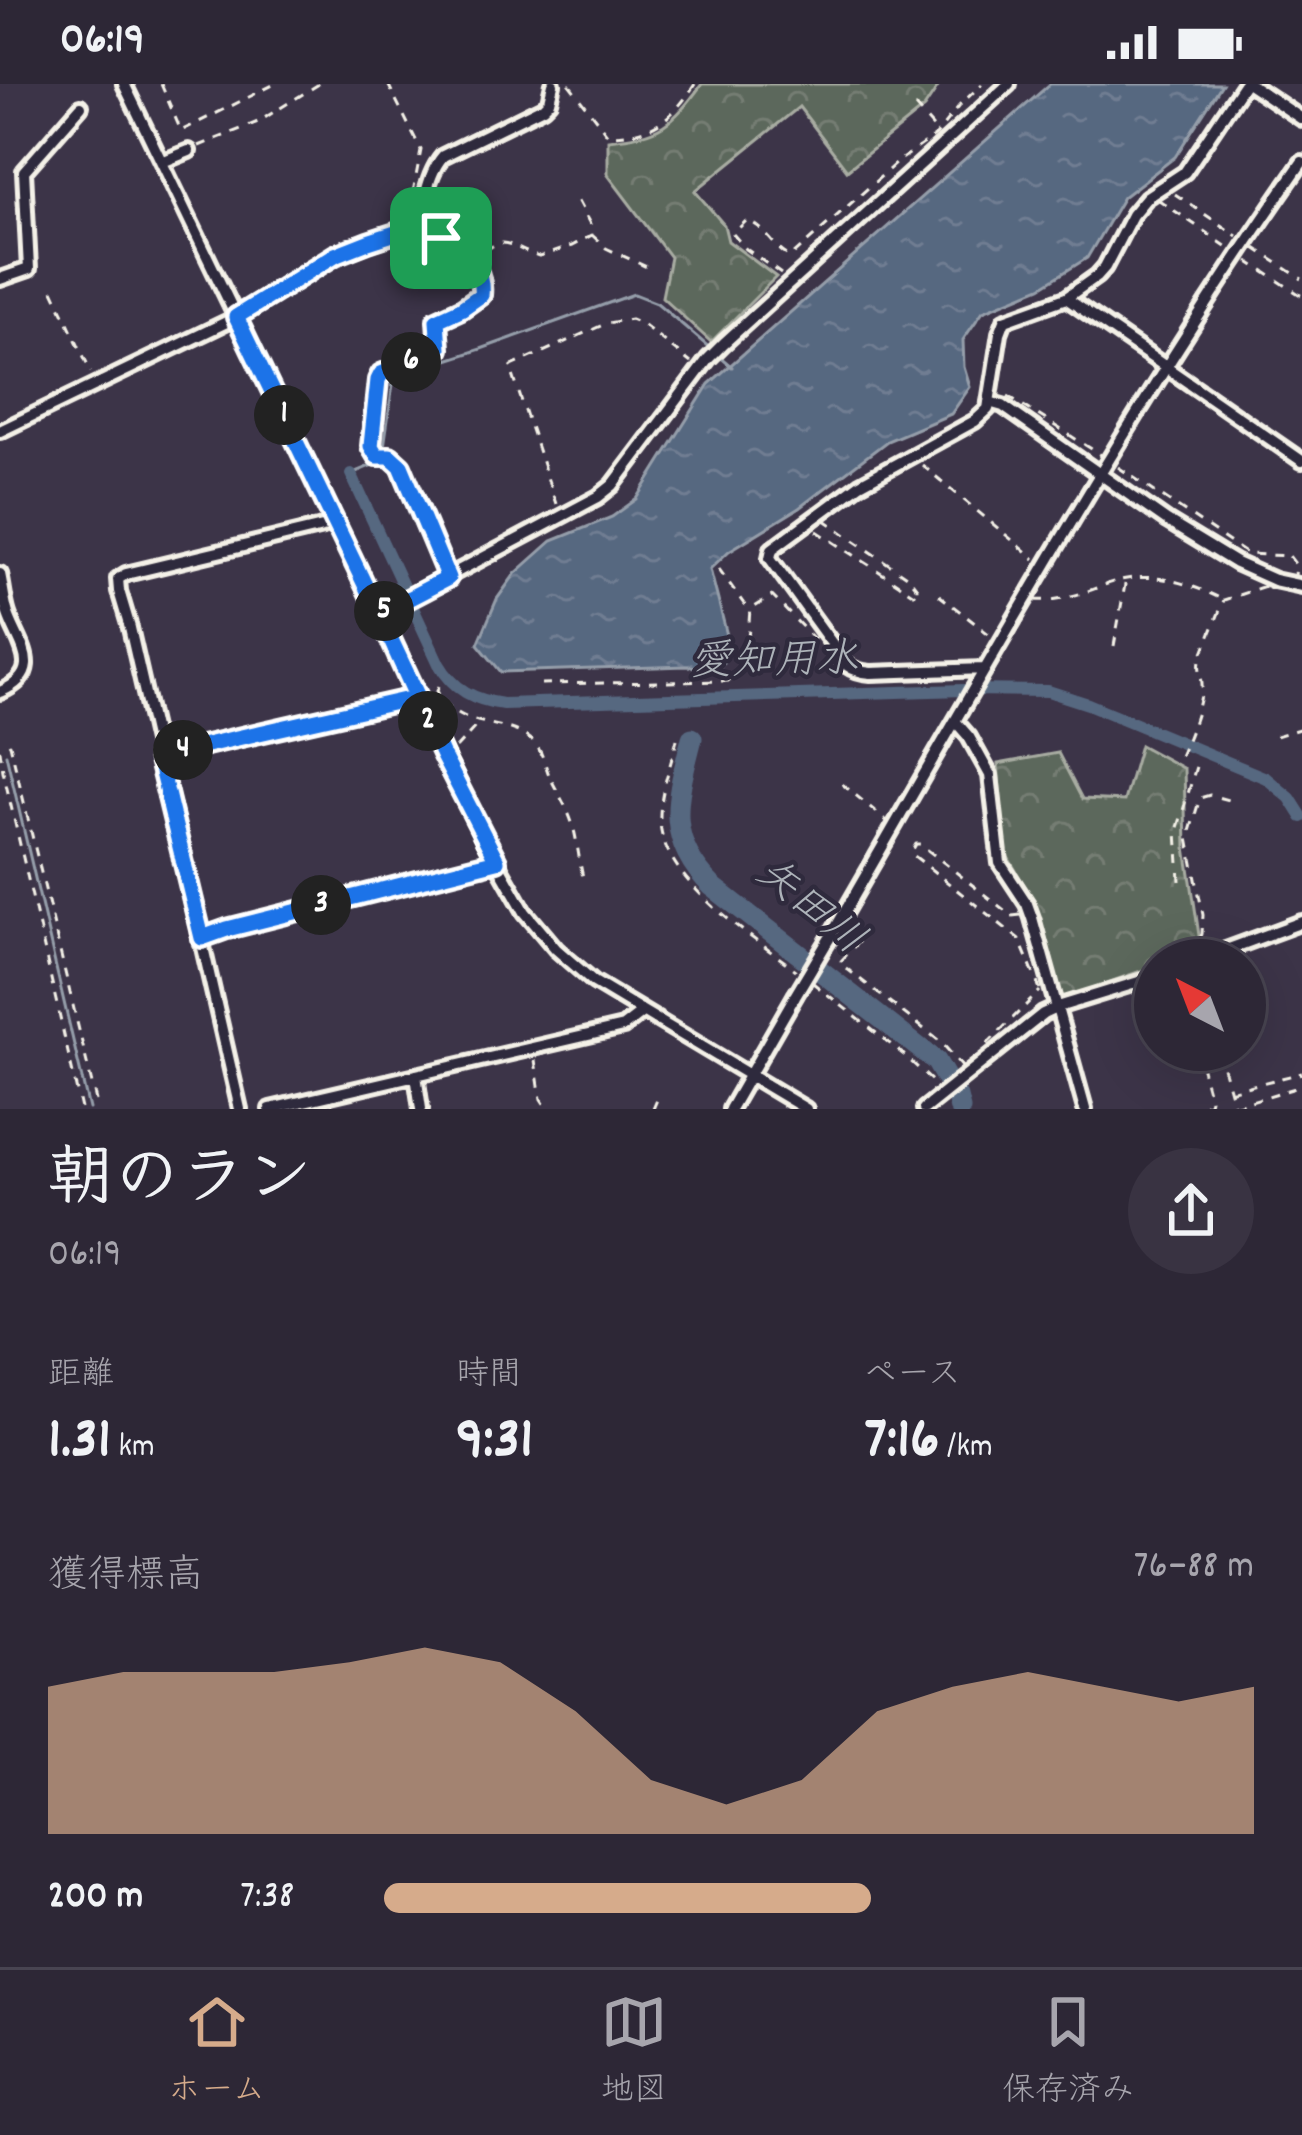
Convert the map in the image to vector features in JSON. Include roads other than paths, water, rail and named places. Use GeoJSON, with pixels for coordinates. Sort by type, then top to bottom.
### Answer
{"type":"FeatureCollection","features":[{"type":"Feature","properties":{"kind":"street"},"geometry":{"type":"LineString","coordinates":[[124,84],[443,756],[525,912],[556,949],[594,982],[806,1109]]}},
{"type":"Feature","properties":{"kind":"street"},"geometry":{"type":"LineString","coordinates":[[0,431],[236,317],[335,255],[414,227],[433,168],[443,156],[543,107],[553,84]]}},
{"type":"Feature","properties":{"kind":"street"},"geometry":{"type":"LineString","coordinates":[[379,614],[613,485],[708,359],[942,138],[1009,84]]}},
{"type":"Feature","properties":{"kind":"street"},"geometry":{"type":"LineString","coordinates":[[983,674],[856,672],[838,658],[833,644],[770,559],[772,549],[860,484],[975,421],[988,409],[1005,320],[1066,298],[1105,267],[1132,215],[1150,195],[1185,172],[1247,84],[1302,118]]}},
{"type":"Feature","properties":{"kind":"street"},"geometry":{"type":"LineString","coordinates":[[0,280],[29,269],[24,171],[82,106]]}},
{"type":"Feature","properties":{"kind":"street"},"geometry":{"type":"LineString","coordinates":[[162,162],[189,151]]}},
{"type":"Feature","properties":{"kind":"street"},"geometry":{"type":"LineString","coordinates":[[730,1109],[1164,367],[1302,162]]}},
{"type":"Feature","properties":{"kind":"street"},"geometry":{"type":"LineString","coordinates":[[1066,298],[1302,460]]}},
{"type":"Feature","properties":{"kind":"street"},"geometry":{"type":"LineString","coordinates":[[990,396],[1167,521],[1236,563],[1274,580],[1297,584]]}},
{"type":"Feature","properties":{"kind":"street"},"geometry":{"type":"LineString","coordinates":[[240,1109],[118,579],[335,524]]}},
{"type":"Feature","properties":{"kind":"street"},"geometry":{"type":"LineString","coordinates":[[0,574],[8,616],[26,651],[23,672],[0,692]]}},
{"type":"Feature","properties":{"kind":"street"},"geometry":{"type":"LineString","coordinates":[[158,756],[418,697]]}},
{"type":"Feature","properties":{"kind":"street"},"geometry":{"type":"LineString","coordinates":[[955,722],[990,775],[1000,863],[1030,912],[1046,990],[1058,1007],[1085,1109]]}},
{"type":"Feature","properties":{"kind":"street"},"geometry":{"type":"LineString","coordinates":[[202,938],[497,861]]}},
{"type":"Feature","properties":{"kind":"street"},"geometry":{"type":"LineString","coordinates":[[1255,939],[1302,922]]}},
{"type":"Feature","properties":{"kind":"street"},"geometry":{"type":"LineString","coordinates":[[924,1109],[1043,1014],[1134,983]]}},
{"type":"Feature","properties":{"kind":"street"},"geometry":{"type":"LineString","coordinates":[[270,1109],[622,1027],[641,1012]]}},
{"type":"Feature","properties":{"kind":"street"},"geometry":{"type":"LineString","coordinates":[[416,1075],[421,1109]]}},
{"type":"Feature","properties":{"kind":"water"},"geometry":{"type":"Polygon","coordinates":[[[1050,84],[1222,84],[1175,157],[1123,197],[1087,258],[1041,287],[983,311],[963,340],[970,387],[951,414],[887,441],[710,569],[731,651],[719,668],[501,672],[478,644],[497,599],[515,574],[552,541],[612,517],[637,499],[709,384],[1050,84]]]}},
{"type":"Feature","properties":{"kind":"waterway"},"geometry":{"type":"LineString","coordinates":[[351,474],[382,461],[394,377],[634,294],[657,303],[732,367]]}},
{"type":"Feature","properties":{"kind":"waterway","name":"愛知用水"},"geometry":{"type":"LineString","coordinates":[[351,474],[439,664],[458,687],[483,700],[503,704],[1048,691],[1266,778],[1290,798],[1302,817]]}},
{"type":"Feature","properties":{"kind":"waterway","name":"矢田川"},"geometry":{"type":"LineString","coordinates":[[692,738],[678,816],[686,851],[696,868],[712,886],[936,1061],[960,1109]]}},
{"type":"Feature","properties":{"kind":"waterway"},"geometry":{"type":"LineString","coordinates":[[6,754],[89,1109]]}}]}
